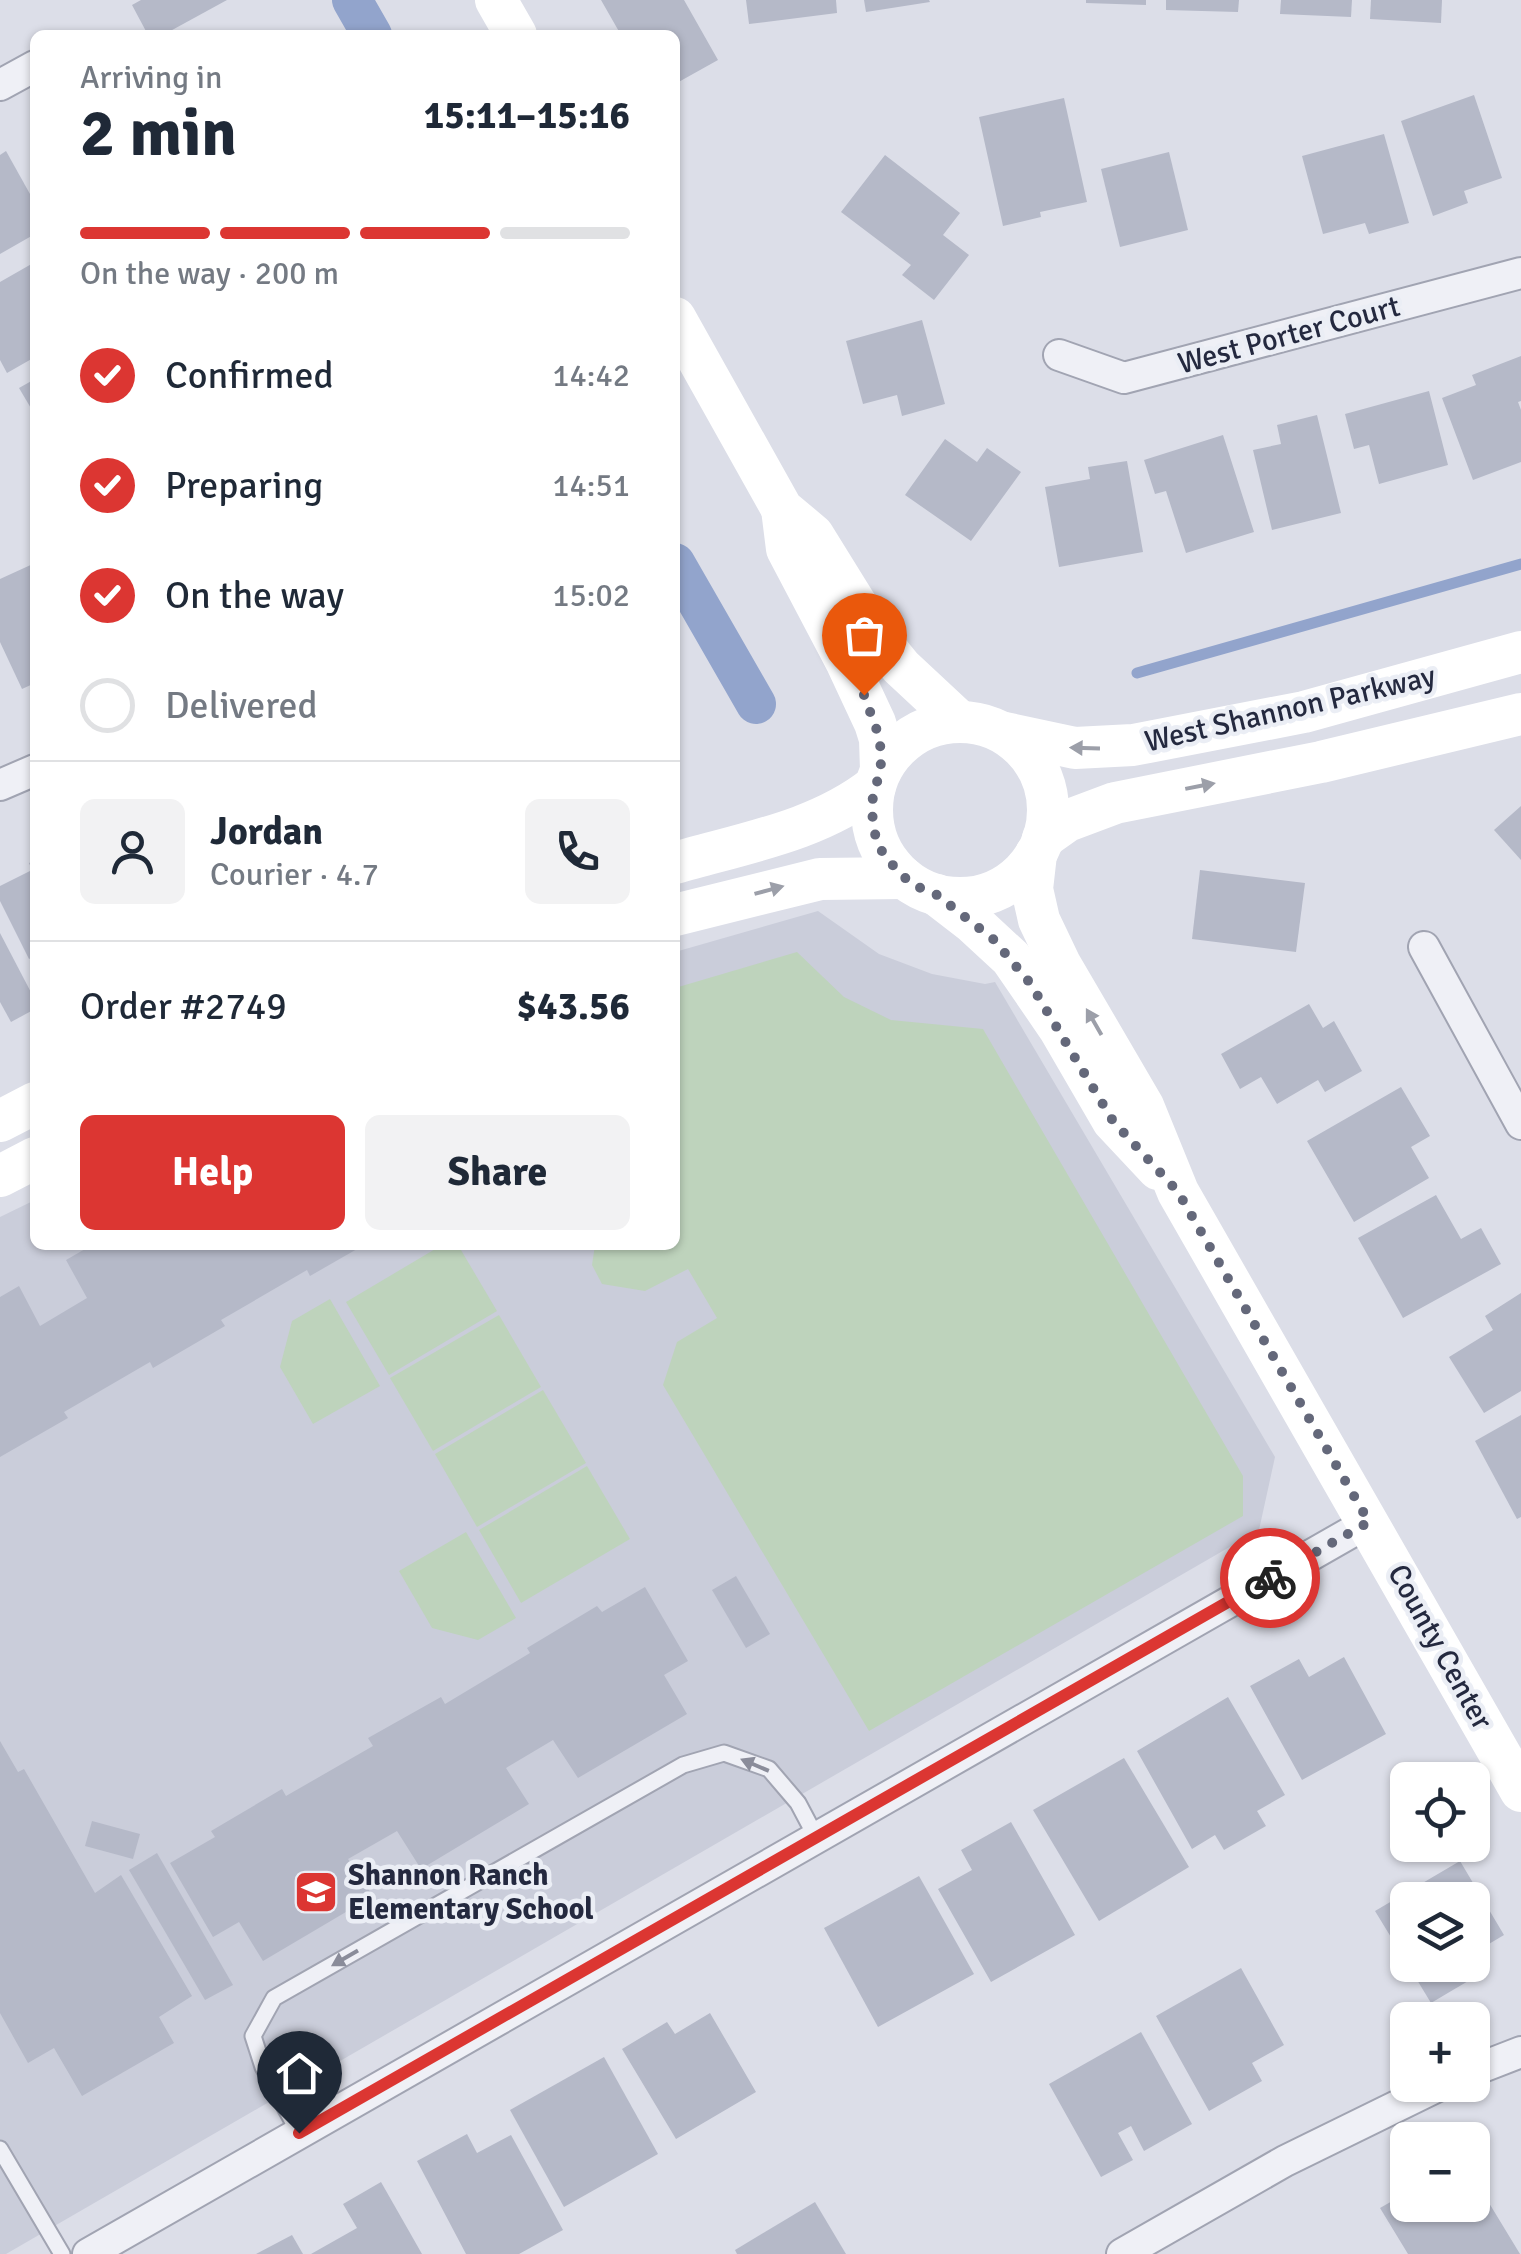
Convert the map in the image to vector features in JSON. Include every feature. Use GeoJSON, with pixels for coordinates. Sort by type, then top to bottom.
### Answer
{"type":"FeatureCollection","features":[{"type":"Feature","properties":{"kind":"street"},"geometry":{"type":"LineString","coordinates":[[496,0],[513,30]]}},
{"type":"Feature","properties":{"kind":"street"},"geometry":{"type":"LineString","coordinates":[[0,86],[30,69]]}},
{"type":"Feature","properties":{"kind":"street","name":"West Porter Court"},"geometry":{"type":"LineString","coordinates":[[1059,355],[1124,378],[1521,272]]}},
{"type":"Feature","properties":{"kind":"street"},"geometry":{"type":"LineString","coordinates":[[680,327],[782,508],[813,535],[884,646],[979,727],[1020,745],[1040,773],[1048,805],[1039,846],[1021,874],[1001,888],[970,898],[920,887],[820,879],[680,914]]}},
{"type":"Feature","properties":{"kind":"street"},"geometry":{"type":"LineString","coordinates":[[782,508],[787,550],[848,662],[880,739],[872,813],[876,840],[890,865],[920,887]]}},
{"type":"Feature","properties":{"kind":"street","name":"West Shannon Parkway"},"geometry":{"type":"LineString","coordinates":[[979,727],[1075,748],[1133,745],[1304,712],[1521,652]]}},
{"type":"Feature","properties":{"kind":"street","name":"West Shannon Parkway"},"geometry":{"type":"LineString","coordinates":[[1039,846],[1067,821],[1114,804],[1322,762],[1521,714]]}},
{"type":"Feature","properties":{"kind":"street"},"geometry":{"type":"LineString","coordinates":[[680,863],[810,824],[844,808],[878,778],[899,746],[917,733],[979,727]]}},
{"type":"Feature","properties":{"kind":"street"},"geometry":{"type":"LineString","coordinates":[[0,785],[30,772]]}},
{"type":"Feature","properties":{"kind":"street","name":"County Center"},"geometry":{"type":"LineString","coordinates":[[1039,846],[1032,890],[1039,920],[1060,964],[1143,1106],[1178,1192],[1521,1791]]}},
{"type":"Feature","properties":{"kind":"street","name":"County Center"},"geometry":{"type":"LineString","coordinates":[[920,887],[972,922],[1010,958],[1059,1028],[1113,1121],[1178,1192]]}},
{"type":"Feature","properties":{"kind":"street"},"geometry":{"type":"LineString","coordinates":[[1424,947],[1521,1124]]}},
{"type":"Feature","properties":{"kind":"street"},"geometry":{"type":"LineString","coordinates":[[0,1121],[30,1106]]}},
{"type":"Feature","properties":{"kind":"street"},"geometry":{"type":"LineString","coordinates":[[0,1176],[30,1161]]}},
{"type":"Feature","properties":{"kind":"street"},"geometry":{"type":"LineString","coordinates":[[88,2254],[1369,1522]]}},
{"type":"Feature","properties":{"kind":"street"},"geometry":{"type":"LineString","coordinates":[[1490,2065],[1521,2052]]}},
{"type":"Feature","properties":{"kind":"street"},"geometry":{"type":"LineString","coordinates":[[1122,2254],[1284,2161],[1405,2102]]}},
{"type":"Feature","properties":{"kind":"lane"},"geometry":{"type":"LineString","coordinates":[[299,2133],[263,2066],[253,2036],[274,1998],[291,1988],[683,1765],[724,1753],[768,1769],[798,1803],[816,1837]]}},
{"type":"Feature","properties":{"kind":"lane"},"geometry":{"type":"LineString","coordinates":[[0,2150],[62,2254]]}},
{"type":"Feature","properties":{"kind":"shaded area","name":"Shannon Ranch Elementary School"},"geometry":{"type":"Polygon","coordinates":[[[818,911],[879,954],[932,974],[985,984],[995,982],[1275,1457],[1259,1530],[0,2254],[0,1217],[30,1202],[30,1250],[680,1250],[680,951],[818,911]]]}},
{"type":"Feature","properties":{"kind":"green space"},"geometry":{"type":"Polygon","coordinates":[[[797,952],[844,997],[891,1020],[983,1029],[1243,1476],[1243,1516],[869,1731],[663,1385],[677,1342],[717,1318],[688,1269],[645,1291],[602,1284],[592,1265],[594,1250],[680,1250],[680,987],[797,952]]]}},
{"type":"Feature","properties":{"kind":"green space"},"geometry":{"type":"Polygon","coordinates":[[[434,1250],[461,1250],[497,1311],[389,1375],[346,1302],[434,1250]]]}},
{"type":"Feature","properties":{"kind":"green space"},"geometry":{"type":"Polygon","coordinates":[[[330,1299],[380,1386],[313,1424],[280,1367],[292,1321],[330,1299]]]}},
{"type":"Feature","properties":{"kind":"green space"},"geometry":{"type":"Polygon","coordinates":[[[499,1315],[541,1387],[433,1451],[390,1378],[499,1315]]]}},
{"type":"Feature","properties":{"kind":"green space"},"geometry":{"type":"Polygon","coordinates":[[[543,1390],[586,1463],[477,1527],[435,1454],[543,1390]]]}},
{"type":"Feature","properties":{"kind":"green space"},"geometry":{"type":"Polygon","coordinates":[[[587,1466],[630,1539],[521,1603],[479,1530],[587,1466]]]}},
{"type":"Feature","properties":{"kind":"green space"},"geometry":{"type":"Polygon","coordinates":[[[466,1532],[516,1618],[478,1640],[432,1628],[399,1571],[466,1532]]]}},
{"type":"Feature","properties":{"kind":"building"},"geometry":{"type":"Polygon","coordinates":[[[141,0],[227,0],[172,30],[145,30],[132,5],[141,0]]]}},
{"type":"Feature","properties":{"kind":"building"},"geometry":{"type":"Polygon","coordinates":[[[601,0],[684,0],[718,60],[680,81],[680,30],[618,30],[601,0]]]}},
{"type":"Feature","properties":{"kind":"building"},"geometry":{"type":"Polygon","coordinates":[[[746,0],[836,0],[837,13],[749,24],[746,0]]]}},
{"type":"Feature","properties":{"kind":"building"},"geometry":{"type":"Polygon","coordinates":[[[864,0],[929,0],[930,2],[866,12],[864,0]]]}},
{"type":"Feature","properties":{"kind":"building"},"geometry":{"type":"Polygon","coordinates":[[[1146,0],[1146,5],[1086,3],[1146,0]]]}},
{"type":"Feature","properties":{"kind":"building"},"geometry":{"type":"Polygon","coordinates":[[[1166,0],[1239,0],[1238,12],[1166,10],[1166,0]]]}},
{"type":"Feature","properties":{"kind":"building"},"geometry":{"type":"Polygon","coordinates":[[[1281,0],[1352,0],[1351,17],[1280,14],[1281,0]]]}},
{"type":"Feature","properties":{"kind":"building"},"geometry":{"type":"Polygon","coordinates":[[[1371,0],[1442,0],[1441,23],[1370,19],[1371,0]]]}},
{"type":"Feature","properties":{"kind":"building"},"geometry":{"type":"Polygon","coordinates":[[[1474,95],[1502,178],[1464,191],[1468,203],[1433,216],[1401,121],[1474,95]]]}},
{"type":"Feature","properties":{"kind":"building"},"geometry":{"type":"Polygon","coordinates":[[[1064,98],[1087,202],[1040,212],[1041,217],[1003,226],[979,117],[1064,98]]]}},
{"type":"Feature","properties":{"kind":"building"},"geometry":{"type":"Polygon","coordinates":[[[1384,134],[1409,223],[1369,234],[1365,223],[1323,234],[1302,156],[1384,134]]]}},
{"type":"Feature","properties":{"kind":"building"},"geometry":{"type":"Polygon","coordinates":[[[6,151],[30,194],[30,237],[0,254],[0,155],[6,151]]]}},
{"type":"Feature","properties":{"kind":"building"},"geometry":{"type":"Polygon","coordinates":[[[1169,152],[1188,230],[1120,247],[1101,169],[1169,152]]]}},
{"type":"Feature","properties":{"kind":"building"},"geometry":{"type":"Polygon","coordinates":[[[885,155],[960,213],[943,235],[969,255],[934,300],[902,275],[911,265],[841,212],[885,155]]]}},
{"type":"Feature","properties":{"kind":"building"},"geometry":{"type":"Polygon","coordinates":[[[30,265],[30,360],[7,373],[0,360],[0,282],[30,265]]]}},
{"type":"Feature","properties":{"kind":"building"},"geometry":{"type":"Polygon","coordinates":[[[922,320],[945,404],[902,416],[897,395],[863,404],[846,341],[922,320]]]}},
{"type":"Feature","properties":{"kind":"building"},"geometry":{"type":"Polygon","coordinates":[[[1521,356],[1521,462],[1473,480],[1442,398],[1476,385],[1472,375],[1521,356]]]}},
{"type":"Feature","properties":{"kind":"building"},"geometry":{"type":"Polygon","coordinates":[[[30,382],[30,407],[19,388],[30,382]]]}},
{"type":"Feature","properties":{"kind":"building"},"geometry":{"type":"Polygon","coordinates":[[[1429,391],[1448,465],[1379,484],[1369,445],[1354,449],[1345,414],[1429,391]]]}},
{"type":"Feature","properties":{"kind":"building"},"geometry":{"type":"Polygon","coordinates":[[[1317,415],[1341,513],[1272,530],[1253,450],[1281,444],[1277,425],[1317,415]]]}},
{"type":"Feature","properties":{"kind":"building"},"geometry":{"type":"Polygon","coordinates":[[[1223,435],[1254,532],[1186,553],[1166,491],[1155,494],[1144,460],[1223,435]]]}},
{"type":"Feature","properties":{"kind":"building"},"geometry":{"type":"Polygon","coordinates":[[[945,439],[977,462],[987,448],[1021,472],[971,541],[905,495],[945,439]]]}},
{"type":"Feature","properties":{"kind":"building"},"geometry":{"type":"Polygon","coordinates":[[[1127,461],[1143,552],[1059,567],[1045,487],[1090,479],[1088,467],[1127,461]]]}},
{"type":"Feature","properties":{"kind":"building"},"geometry":{"type":"Polygon","coordinates":[[[30,565],[30,685],[22,689],[0,642],[0,579],[30,565]]]}},
{"type":"Feature","properties":{"kind":"building"},"geometry":{"type":"Polygon","coordinates":[[[1521,806],[1521,860],[1494,830],[1521,806]]]}},
{"type":"Feature","properties":{"kind":"building"},"geometry":{"type":"Polygon","coordinates":[[[1200,870],[1305,883],[1296,952],[1192,939],[1200,870]]]}},
{"type":"Feature","properties":{"kind":"building"},"geometry":{"type":"Polygon","coordinates":[[[30,871],[29,959],[0,901],[0,886],[30,871]]]}},
{"type":"Feature","properties":{"kind":"building"},"geometry":{"type":"Polygon","coordinates":[[[0,933],[30,990],[30,1012],[11,1022],[0,1002],[0,933]]]}},
{"type":"Feature","properties":{"kind":"building"},"geometry":{"type":"Polygon","coordinates":[[[1309,1004],[1323,1028],[1334,1021],[1362,1071],[1325,1092],[1318,1080],[1277,1104],[1261,1077],[1240,1089],[1221,1054],[1309,1004]]]}},
{"type":"Feature","properties":{"kind":"building"},"geometry":{"type":"Polygon","coordinates":[[[1401,1087],[1430,1136],[1411,1147],[1429,1178],[1354,1222],[1307,1141],[1401,1087]]]}},
{"type":"Feature","properties":{"kind":"building"},"geometry":{"type":"Polygon","coordinates":[[[1436,1195],[1461,1239],[1481,1228],[1501,1264],[1403,1318],[1358,1238],[1436,1195]]]}},
{"type":"Feature","properties":{"kind":"building"},"geometry":{"type":"Polygon","coordinates":[[[83,1250],[355,1250],[310,1276],[307,1270],[221,1320],[225,1326],[153,1368],[150,1362],[64,1412],[68,1418],[0,1457],[0,1297],[19,1286],[40,1326],[87,1298],[66,1260],[83,1250]]]}},
{"type":"Feature","properties":{"kind":"building"},"geometry":{"type":"Polygon","coordinates":[[[1521,1293],[1521,1391],[1484,1413],[1449,1357],[1493,1330],[1485,1316],[1521,1293]]]}},
{"type":"Feature","properties":{"kind":"building"},"geometry":{"type":"Polygon","coordinates":[[[1521,1415],[1521,1517],[1517,1519],[1475,1441],[1521,1415]]]}},
{"type":"Feature","properties":{"kind":"building"},"geometry":{"type":"Polygon","coordinates":[[[736,1576],[770,1634],[746,1648],[712,1590],[736,1576]]]}},
{"type":"Feature","properties":{"kind":"building"},"geometry":{"type":"Polygon","coordinates":[[[645,1587],[688,1661],[664,1675],[687,1714],[578,1778],[553,1740],[506,1768],[529,1804],[421,1869],[397,1831],[348,1859],[373,1896],[263,1961],[239,1922],[213,1937],[170,1863],[215,1837],[211,1831],[282,1789],[286,1796],[373,1746],[368,1738],[441,1697],[445,1704],[530,1653],[527,1648],[597,1606],[602,1612],[645,1587]]]}},
{"type":"Feature","properties":{"kind":"building"},"geometry":{"type":"Polygon","coordinates":[[[1344,1657],[1386,1734],[1302,1780],[1250,1686],[1299,1659],[1309,1677],[1344,1657]]]}},
{"type":"Feature","properties":{"kind":"building"},"geometry":{"type":"Polygon","coordinates":[[[1228,1697],[1285,1795],[1257,1811],[1266,1826],[1224,1850],[1215,1835],[1192,1849],[1137,1751],[1228,1697]]]}},
{"type":"Feature","properties":{"kind":"building"},"geometry":{"type":"Polygon","coordinates":[[[0,1741],[18,1772],[24,1769],[95,1893],[121,1875],[192,1996],[159,2017],[174,2043],[82,2096],[54,2048],[28,2063],[0,2013],[0,1741]]]}},
{"type":"Feature","properties":{"kind":"building"},"geometry":{"type":"Polygon","coordinates":[[[1124,1758],[1189,1867],[1099,1921],[1033,1810],[1124,1758]]]}},
{"type":"Feature","properties":{"kind":"building"},"geometry":{"type":"Polygon","coordinates":[[[92,1821],[140,1834],[133,1859],[85,1846],[92,1821]]]}},
{"type":"Feature","properties":{"kind":"building"},"geometry":{"type":"Polygon","coordinates":[[[1011,1822],[1075,1935],[991,1982],[938,1889],[972,1870],[961,1850],[1011,1822]]]}},
{"type":"Feature","properties":{"kind":"building"},"geometry":{"type":"Polygon","coordinates":[[[157,1853],[233,1985],[205,2000],[129,1870],[157,1853]]]}},
{"type":"Feature","properties":{"kind":"building"},"geometry":{"type":"Polygon","coordinates":[[[1461,1862],[1472,1882],[1424,1882],[1461,1862]]]}},
{"type":"Feature","properties":{"kind":"building"},"geometry":{"type":"Polygon","coordinates":[[[919,1876],[974,1974],[878,2027],[824,1928],[919,1876]]]}},
{"type":"Feature","properties":{"kind":"building"},"geometry":{"type":"Polygon","coordinates":[[[1390,1902],[1390,1936],[1375,1911],[1390,1902]]]}},
{"type":"Feature","properties":{"kind":"building"},"geometry":{"type":"Polygon","coordinates":[[[1490,1911],[1504,1935],[1490,1943],[1490,1911]]]}},
{"type":"Feature","properties":{"kind":"building"},"geometry":{"type":"Polygon","coordinates":[[[1241,1968],[1284,2045],[1252,2063],[1262,2081],[1209,2111],[1156,2016],[1241,1968]]]}},
{"type":"Feature","properties":{"kind":"building"},"geometry":{"type":"Polygon","coordinates":[[[1418,1982],[1466,1982],[1433,2002],[1418,1982]]]}},
{"type":"Feature","properties":{"kind":"building"},"geometry":{"type":"Polygon","coordinates":[[[710,2013],[756,2092],[676,2139],[622,2049],[667,2022],[675,2034],[710,2013]]]}},
{"type":"Feature","properties":{"kind":"building"},"geometry":{"type":"Polygon","coordinates":[[[1141,2032],[1192,2124],[1144,2151],[1131,2126],[1118,2133],[1133,2160],[1101,2177],[1049,2084],[1141,2032]]]}},
{"type":"Feature","properties":{"kind":"building"},"geometry":{"type":"Polygon","coordinates":[[[604,2057],[658,2154],[564,2207],[510,2110],[604,2057]]]}},
{"type":"Feature","properties":{"kind":"building"},"geometry":{"type":"Polygon","coordinates":[[[467,2134],[477,2153],[511,2135],[563,2230],[519,2254],[466,2254],[417,2161],[467,2134]]]}},
{"type":"Feature","properties":{"kind":"building"},"geometry":{"type":"Polygon","coordinates":[[[381,2182],[422,2254],[311,2254],[357,2228],[343,2204],[381,2182]]]}},
{"type":"Feature","properties":{"kind":"building"},"geometry":{"type":"Polygon","coordinates":[[[815,2202],[846,2254],[737,2254],[735,2250],[815,2202]]]}},
{"type":"Feature","properties":{"kind":"building"},"geometry":{"type":"Polygon","coordinates":[[[1390,2202],[1390,2222],[1490,2222],[1490,2205],[1520,2254],[1408,2254],[1380,2208],[1390,2202]]]}},
{"type":"Feature","properties":{"kind":"building"},"geometry":{"type":"Polygon","coordinates":[[[292,2235],[303,2254],[256,2254],[292,2235]]]}},
{"type":"Feature","properties":{"kind":"waterway"},"geometry":{"type":"LineString","coordinates":[[352,0],[369,30]]}},
{"type":"Feature","properties":{"kind":"waterway"},"geometry":{"type":"LineString","coordinates":[[1137,673],[1521,564]]}},
{"type":"Feature","properties":{"kind":"waterway"},"geometry":{"type":"LineString","coordinates":[[680,572],[756,704]]}},
{"type":"Feature","properties":{"kind":"way so far"},"geometry":{"type":"LineString","coordinates":[[864,695],[882,754],[872,813],[876,840],[885,857],[911,884],[937,895],[993,939],[1030,983],[1113,1121],[1178,1192],[1369,1522],[1270,1578]]}},
{"type":"Feature","properties":{"kind":"place","name":"Shannon Ranch Elementary School"},"geometry":{"type":"Point","coordinates":[316,1892]}},
{"type":"Feature","properties":{"kind":"route"},"geometry":{"type":"LineString","coordinates":[[299,2133],[1270,1578]]}}]}
